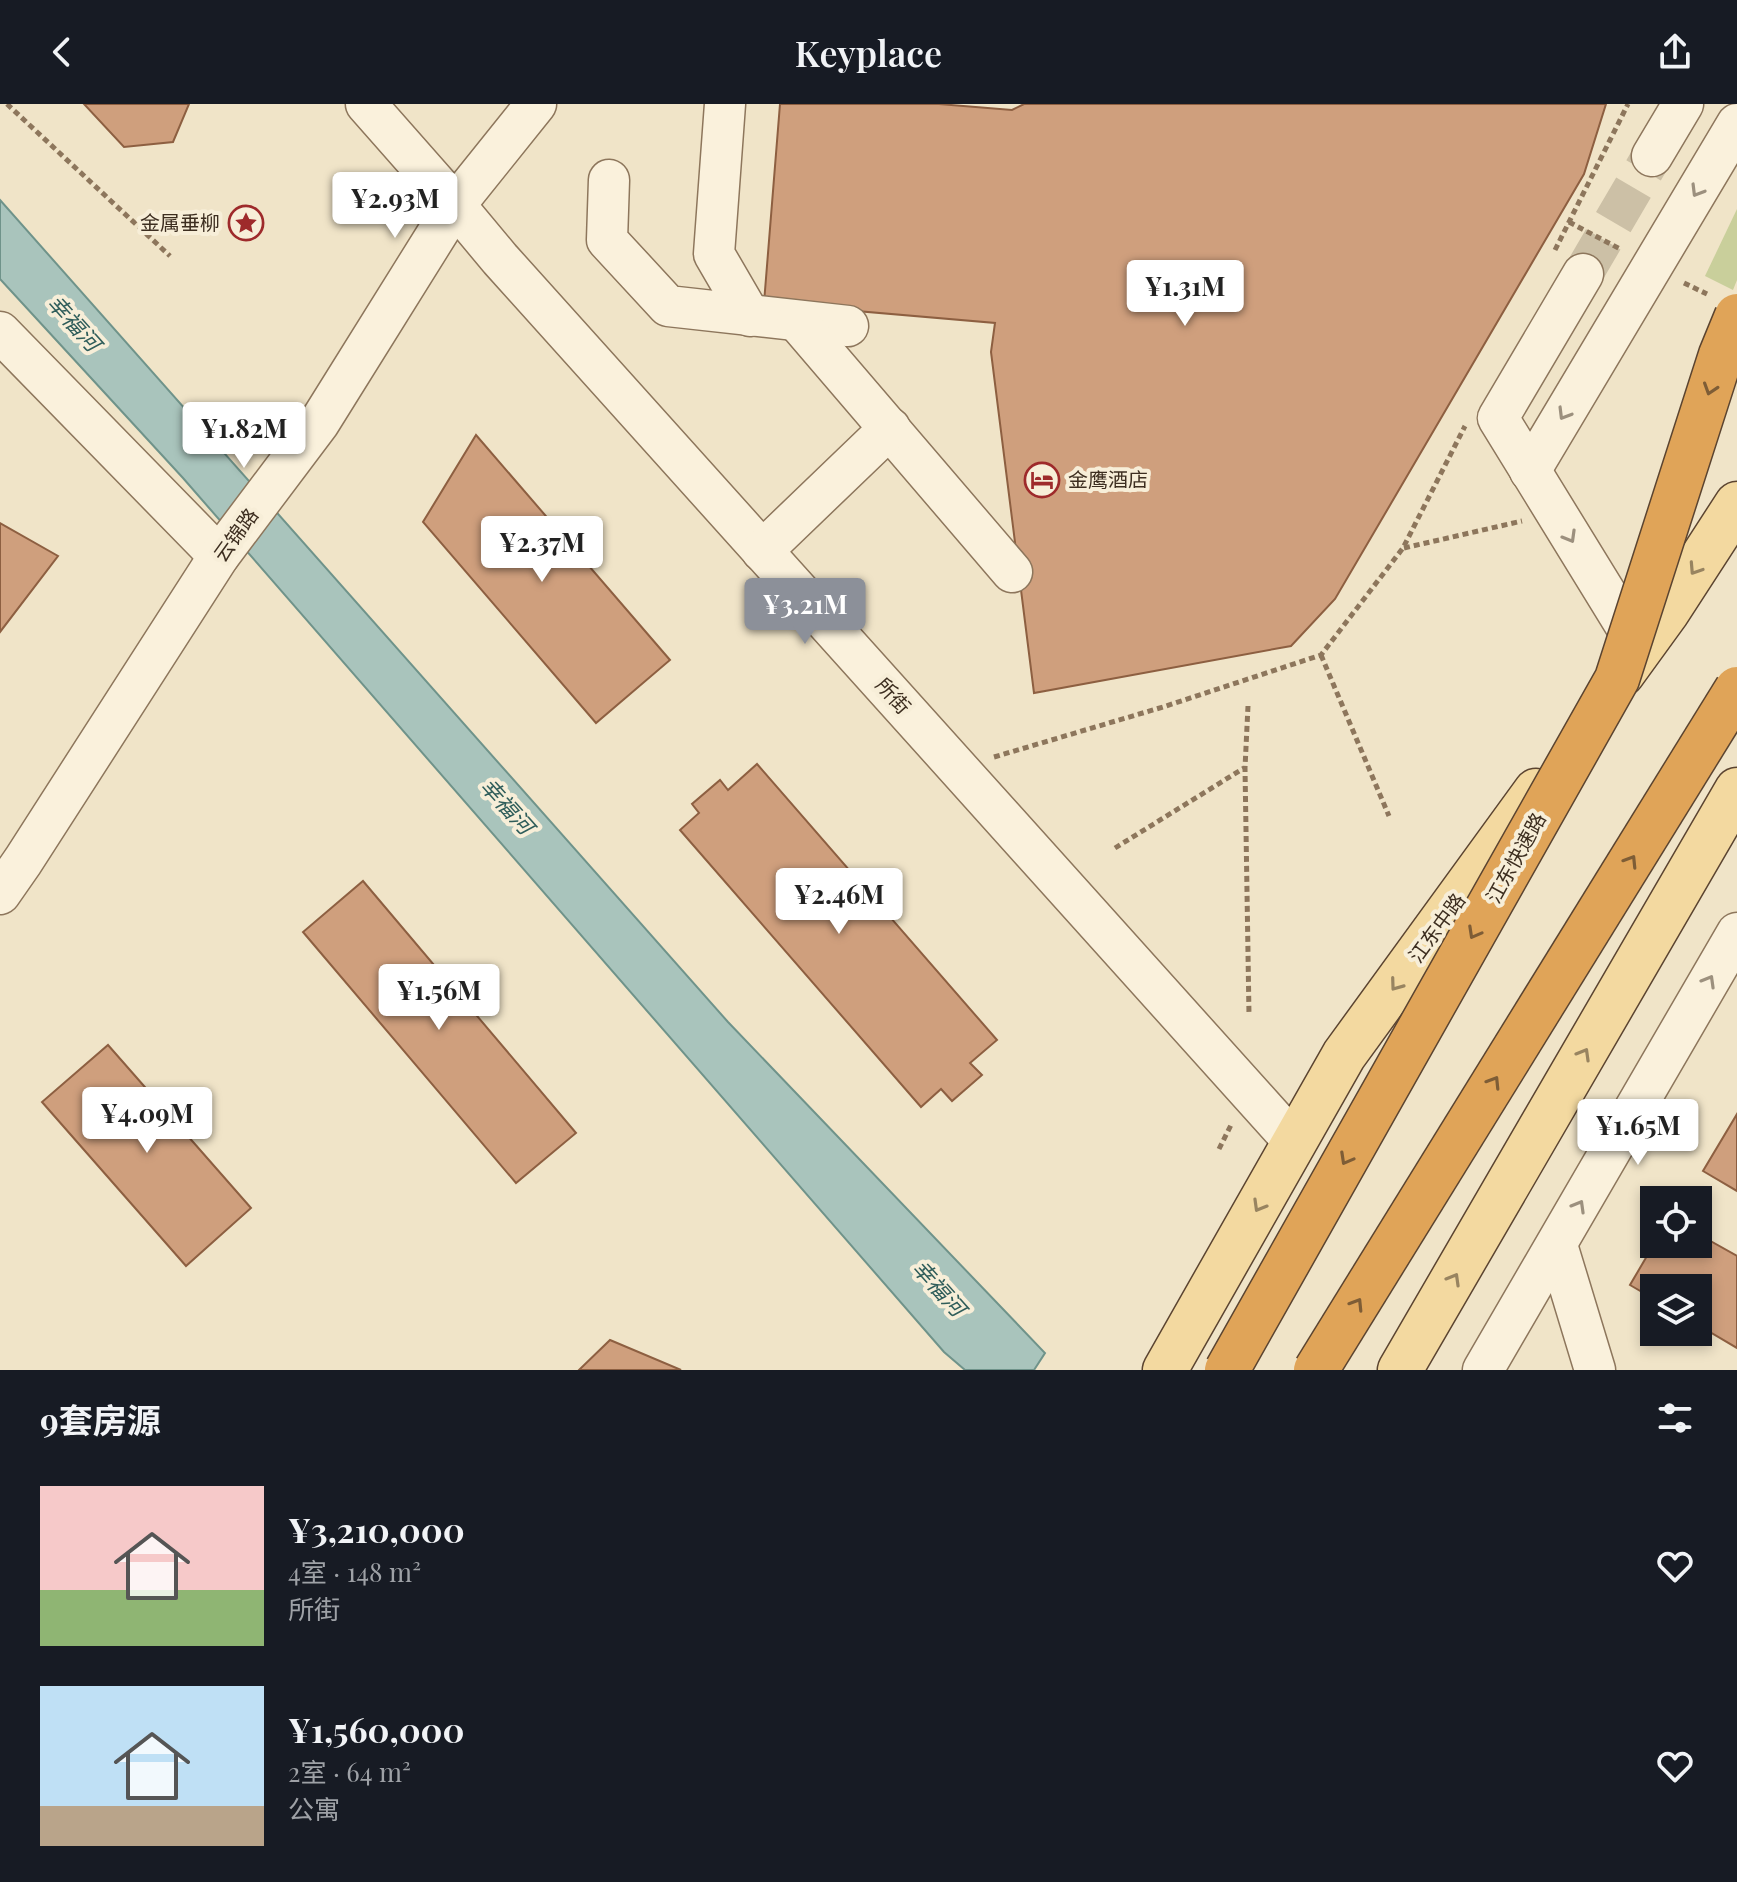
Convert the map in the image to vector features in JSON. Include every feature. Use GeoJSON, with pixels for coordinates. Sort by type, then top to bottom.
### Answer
{"type":"FeatureCollection","features":[{"type":"Feature","properties":{"kind":"highway","name":"江东快速路"},"geometry":{"type":"LineString","coordinates":[[1227,1370],[1617,679],[1721,355],[1737,316]]}},
{"type":"Feature","properties":{"kind":"highway"},"geometry":{"type":"LineString","coordinates":[[1316,1370],[1737,689]]}},
{"type":"Feature","properties":{"kind":"main road","name":"江东中路"},"geometry":{"type":"LineString","coordinates":[[1165,1370],[1344,1055],[1667,612],[1737,504]]}},
{"type":"Feature","properties":{"kind":"main road"},"geometry":{"type":"LineString","coordinates":[[1400,1370],[1737,790]]}},
{"type":"Feature","properties":{"kind":"street","name":"所街"},"geometry":{"type":"LineString","coordinates":[[366,104],[500,259],[1295,1143]]}},
{"type":"Feature","properties":{"kind":"street","name":"云锦路"},"geometry":{"type":"LineString","coordinates":[[0,894],[219,556],[319,423],[455,205],[536,104]]}},
{"type":"Feature","properties":{"kind":"street"},"geometry":{"type":"LineString","coordinates":[[725,104],[714,254],[750,316]]}},
{"type":"Feature","properties":{"kind":"street"},"geometry":{"type":"LineString","coordinates":[[1652,156],[1683,104]]}},
{"type":"Feature","properties":{"kind":"street"},"geometry":{"type":"LineString","coordinates":[[1530,471],[1737,124]]}},
{"type":"Feature","properties":{"kind":"street"},"geometry":{"type":"LineString","coordinates":[[609,180],[607,240],[668,306],[848,326]]}},
{"type":"Feature","properties":{"kind":"street"},"geometry":{"type":"LineString","coordinates":[[1569,262],[1498,418],[1640,649]]}},
{"type":"Feature","properties":{"kind":"street"},"geometry":{"type":"LineString","coordinates":[[797,321],[1012,572]]}},
{"type":"Feature","properties":{"kind":"street"},"geometry":{"type":"LineString","coordinates":[[0,332],[219,556]]}},
{"type":"Feature","properties":{"kind":"street"},"geometry":{"type":"LineString","coordinates":[[762,551],[890,428]]}},
{"type":"Feature","properties":{"kind":"street"},"geometry":{"type":"LineString","coordinates":[[1483,1370],[1737,933]]}},
{"type":"Feature","properties":{"kind":"street"},"geometry":{"type":"LineString","coordinates":[[1557,1245],[1595,1370]]}},
{"type":"Feature","properties":{"kind":"path"},"geometry":{"type":"LineString","coordinates":[[7,104],[170,256]]}},
{"type":"Feature","properties":{"kind":"path"},"geometry":{"type":"LineString","coordinates":[[1569,262],[1628,104]]}},
{"type":"Feature","properties":{"kind":"path"},"geometry":{"type":"LineString","coordinates":[[958,768],[1163,707],[1321,655],[1403,548],[1468,421]]}},
{"type":"Feature","properties":{"kind":"path"},"geometry":{"type":"LineString","coordinates":[[1403,548],[1556,513]]}},
{"type":"Feature","properties":{"kind":"path"},"geometry":{"type":"LineString","coordinates":[[1321,655],[1389,816]]}},
{"type":"Feature","properties":{"kind":"path"},"geometry":{"type":"LineString","coordinates":[[1248,706],[1245,768],[1249,1015]]}},
{"type":"Feature","properties":{"kind":"path"},"geometry":{"type":"LineString","coordinates":[[1115,848],[1245,768]]}},
{"type":"Feature","properties":{"kind":"green space"},"geometry":{"type":"Polygon","coordinates":[[[1737,209],[1737,280],[1733,290],[1705,276],[1737,209]]]}},
{"type":"Feature","properties":{"kind":"water","name":"幸福河"},"geometry":{"type":"Polygon","coordinates":[[[0,200],[728,1022],[1045,1353],[1034,1370],[965,1370],[944,1352],[183,478],[0,279],[0,200]]]}},
{"type":"Feature","properties":{"kind":"building"},"geometry":{"type":"Polygon","coordinates":[[[84,104],[189,104],[173,142],[124,147],[84,104]]]}},
{"type":"Feature","properties":{"kind":"building"},"geometry":{"type":"Polygon","coordinates":[[[780,104],[939,104],[1012,110],[1024,104],[1606,104],[1584,174],[1335,599],[1291,646],[1034,693],[991,352],[995,323],[764,303],[780,104]]]}},
{"type":"Feature","properties":{"kind":"building"},"geometry":{"type":"Polygon","coordinates":[[[476,435],[670,660],[596,723],[423,522],[476,435]]]}},
{"type":"Feature","properties":{"kind":"building"},"geometry":{"type":"Polygon","coordinates":[[[0,523],[58,556],[0,632],[0,523]]]}},
{"type":"Feature","properties":{"kind":"building"},"geometry":{"type":"Polygon","coordinates":[[[757,764],[997,1040],[970,1063],[982,1075],[952,1101],[941,1089],[921,1107],[680,830],[699,813],[692,804],[720,780],[728,790],[757,764]]]}},
{"type":"Feature","properties":{"kind":"building"},"geometry":{"type":"Polygon","coordinates":[[[363,881],[576,1133],[516,1183],[303,932],[363,881]]]}},
{"type":"Feature","properties":{"kind":"building"},"geometry":{"type":"Polygon","coordinates":[[[108,1045],[251,1208],[186,1266],[42,1102],[108,1045]]]}},
{"type":"Feature","properties":{"kind":"building"},"geometry":{"type":"Polygon","coordinates":[[[1737,1114],[1737,1191],[1703,1171],[1737,1114]]]}},
{"type":"Feature","properties":{"kind":"building"},"geometry":{"type":"Polygon","coordinates":[[[1712,1242],[1737,1256],[1737,1348],[1712,1333],[1712,1274],[1640,1274],[1640,1291],[1630,1285],[1646,1258],[1712,1258],[1712,1242]]]}},
{"type":"Feature","properties":{"kind":"building"},"geometry":{"type":"Polygon","coordinates":[[[610,1340],[681,1370],[579,1370],[610,1340]]]}},
{"type":"Feature","properties":{"kind":"tunnel"},"geometry":{"type":"LineString","coordinates":[[1583,274],[1652,156]]}},
{"type":"Feature","properties":{"kind":"place","name":"金属垂柳"},"geometry":{"type":"Point","coordinates":[246,223]}},
{"type":"Feature","properties":{"kind":"place","name":"金鹰酒店"},"geometry":{"type":"Point","coordinates":[1042,480]}}]}
